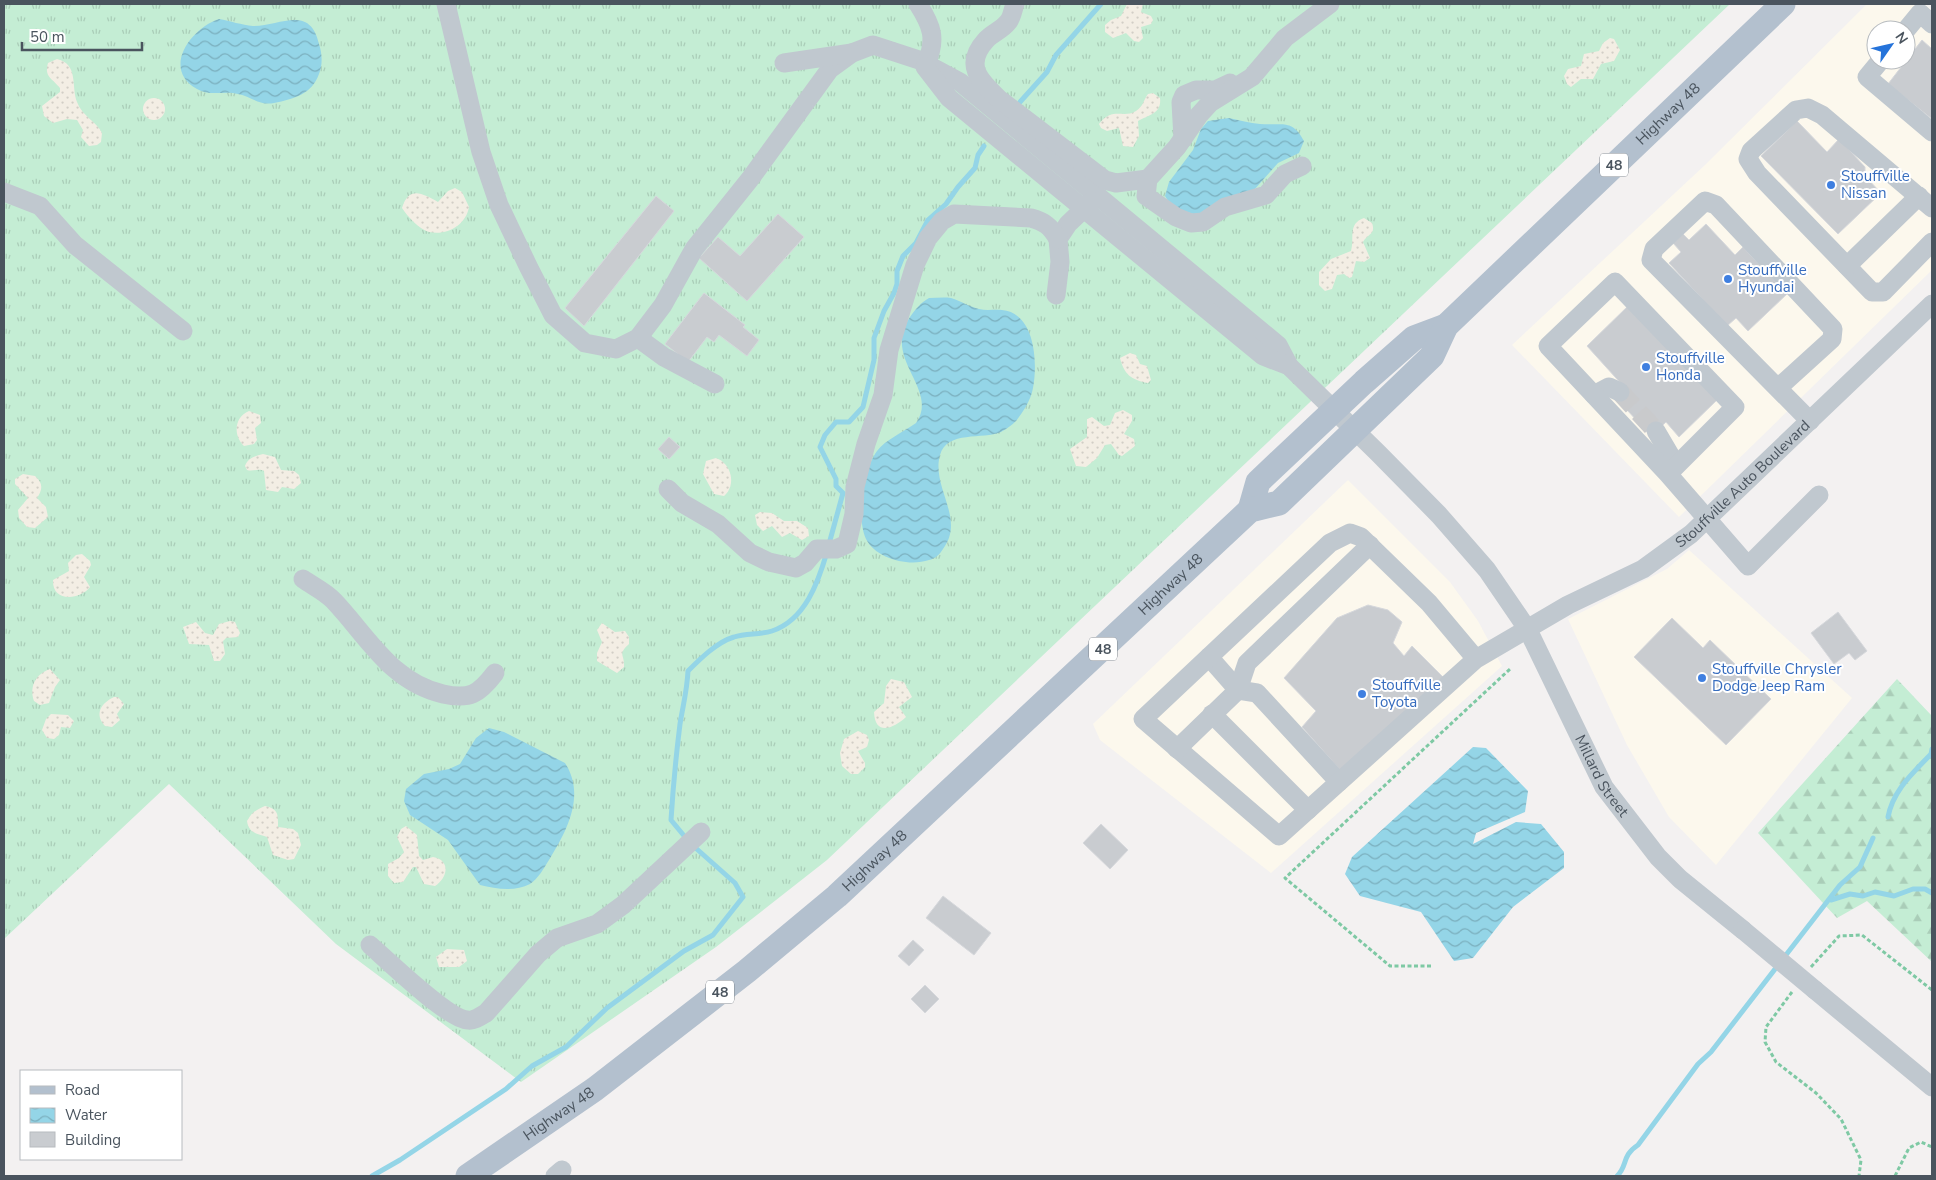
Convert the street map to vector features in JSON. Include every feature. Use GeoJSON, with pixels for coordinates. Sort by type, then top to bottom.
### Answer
{"type":"FeatureCollection","features":[{"type":"Feature","properties":{"kind":"main road","name":"Highway 48"},"geometry":{"type":"LineString","coordinates":[[468,1176],[595,1089],[747,971],[838,896],[1250,510],[1279,503],[1432,356],[1446,326],[1783,4]]}},
{"type":"Feature","properties":{"kind":"main road","name":"Highway 48"},"geometry":{"type":"LineString","coordinates":[[1250,510],[1258,482],[1414,338],[1446,326]]}},
{"type":"Feature","properties":{"kind":"street"},"geometry":{"type":"LineString","coordinates":[[446,4],[481,152],[499,205],[553,315],[585,343],[616,349],[638,338],[663,305],[694,250],[750,179],[830,69],[852,53]]}},
{"type":"Feature","properties":{"kind":"street"},"geometry":{"type":"LineString","coordinates":[[918,4],[932,28],[933,48],[922,62]]}},
{"type":"Feature","properties":{"kind":"street"},"geometry":{"type":"LineString","coordinates":[[1015,4],[1009,22],[986,40],[974,62],[976,74],[999,100],[1105,180],[1147,188],[1184,220],[1191,223],[1202,222],[1225,207],[1266,195],[1285,174],[1302,166]]}},
{"type":"Feature","properties":{"kind":"street"},"geometry":{"type":"LineString","coordinates":[[1147,188],[1199,115],[1210,104],[1241,85],[1258,70],[1285,38],[1330,4]]}},
{"type":"Feature","properties":{"kind":"street"},"geometry":{"type":"LineString","coordinates":[[1914,20],[1920,13],[1932,24]]}},
{"type":"Feature","properties":{"kind":"street"},"geometry":{"type":"LineString","coordinates":[[784,63],[852,53],[873,45],[922,62],[949,98],[1091,202]]}},
{"type":"Feature","properties":{"kind":"street"},"geometry":{"type":"LineString","coordinates":[[1182,139],[1181,102],[1184,95],[1196,90],[1214,90],[1258,70]]}},
{"type":"Feature","properties":{"kind":"street"},"geometry":{"type":"LineString","coordinates":[[1873,70],[1867,77],[1932,132]]}},
{"type":"Feature","properties":{"kind":"street"},"geometry":{"type":"LineString","coordinates":[[1847,266],[1926,202],[1822,115],[1808,108],[1796,110],[1751,151],[1748,159],[1757,173],[1872,292],[1883,292],[1932,242]]}},
{"type":"Feature","properties":{"kind":"street"},"geometry":{"type":"LineString","coordinates":[[1058,239],[1091,202],[1110,187],[1147,188]]}},
{"type":"Feature","properties":{"kind":"street"},"geometry":{"type":"LineString","coordinates":[[4,192],[40,206],[75,244],[183,331]]}},
{"type":"Feature","properties":{"kind":"street"},"geometry":{"type":"LineString","coordinates":[[1778,388],[1832,339],[1832,329],[1716,205],[1705,201],[1654,249],[1651,260],[1810,421]]}},
{"type":"Feature","properties":{"kind":"street","name":"Millard Street"},"geometry":{"type":"LineString","coordinates":[[1091,202],[1263,356],[1289,366],[1336,410],[1432,508],[1487,570],[1528,630],[1604,787],[1658,857],[1680,879],[1932,1087]]}},
{"type":"Feature","properties":{"kind":"street"},"geometry":{"type":"LineString","coordinates":[[668,489],[682,503],[718,524],[750,553],[769,562],[796,568],[805,563],[817,549],[830,549],[846,544],[854,514],[855,488],[866,444],[883,395],[889,350],[915,265],[928,238],[942,221],[954,214],[1031,218],[1043,221],[1050,227],[1058,239],[1060,262],[1056,295]]}},
{"type":"Feature","properties":{"kind":"street"},"geometry":{"type":"LineString","coordinates":[[1672,470],[1735,407],[1614,282],[1548,346],[1594,395],[1672,470],[1708,518],[1748,566],[1819,495]]}},
{"type":"Feature","properties":{"kind":"street","name":"Stouffville Auto Boulevard"},"geometry":{"type":"LineString","coordinates":[[1178,749],[1279,836],[1476,659],[1568,605],[1643,569],[1672,549],[1708,518],[1932,304]]}},
{"type":"Feature","properties":{"kind":"street"},"geometry":{"type":"LineString","coordinates":[[638,338],[664,357],[715,384]]}},
{"type":"Feature","properties":{"kind":"street"},"geometry":{"type":"LineString","coordinates":[[1594,395],[1609,387],[1620,392]]}},
{"type":"Feature","properties":{"kind":"street"},"geometry":{"type":"LineString","coordinates":[[1656,431],[1672,470]]}},
{"type":"Feature","properties":{"kind":"street"},"geometry":{"type":"LineString","coordinates":[[1370,546],[1247,663],[1238,690],[1178,749],[1143,719],[1330,543],[1350,533],[1361,537],[1428,603],[1476,659]]}},
{"type":"Feature","properties":{"kind":"street"},"geometry":{"type":"LineString","coordinates":[[303,579],[333,600],[371,646],[408,681],[431,691],[467,697],[482,689],[495,673]]}},
{"type":"Feature","properties":{"kind":"street"},"geometry":{"type":"LineString","coordinates":[[1209,657],[1238,690],[1257,694],[1339,782]]}},
{"type":"Feature","properties":{"kind":"street"},"geometry":{"type":"LineString","coordinates":[[1212,714],[1308,810]]}},
{"type":"Feature","properties":{"kind":"street"},"geometry":{"type":"LineString","coordinates":[[370,945],[450,1013],[468,1020],[478,1018],[490,1009],[538,954],[557,938],[597,924],[623,905],[699,834]]}},
{"type":"Feature","properties":{"kind":"path"},"geometry":{"type":"LineString","coordinates":[[1431,966],[1390,966],[1286,878],[1510,669]]}},
{"type":"Feature","properties":{"kind":"path"},"geometry":{"type":"LineString","coordinates":[[1895,1176],[1909,1148],[1921,1142],[1932,1147]]}},
{"type":"Feature","properties":{"kind":"shaded area"},"geometry":{"type":"Polygon","coordinates":[[[1867,4],[1925,4],[1932,10],[1932,270],[1679,517],[1512,345],[1705,165],[1867,4]]]}},
{"type":"Feature","properties":{"kind":"shaded area"},"geometry":{"type":"Polygon","coordinates":[[[1348,480],[1450,582],[1478,621],[1502,666],[1271,873],[1100,740],[1093,724],[1348,480]]]}},
{"type":"Feature","properties":{"kind":"shaded area"},"geometry":{"type":"Polygon","coordinates":[[[1689,550],[1852,698],[1716,865],[1669,817],[1627,745],[1568,619],[1667,569],[1689,550]]]}},
{"type":"Feature","properties":{"kind":"green space"},"geometry":{"type":"Polygon","coordinates":[[[4,4],[1730,4],[827,860],[716,947],[521,1082],[336,944],[169,784],[4,939],[4,4]]]}},
{"type":"Feature","properties":{"kind":"green space"},"geometry":{"type":"Polygon","coordinates":[[[1897,679],[1932,716],[1932,962],[1867,901],[1837,918],[1758,833],[1897,679]]]}},
{"type":"Feature","properties":{"kind":"sand"},"geometry":{"type":"Polygon","coordinates":[[[1127,4],[1143,4],[1141,12],[1151,16],[1153,20],[1151,24],[1141,27],[1143,38],[1139,42],[1134,41],[1126,33],[1113,38],[1105,32],[1105,25],[1121,16],[1127,4]]]}},
{"type":"Feature","properties":{"kind":"sand"},"geometry":{"type":"Polygon","coordinates":[[[1610,38],[1614,39],[1620,50],[1614,61],[1601,64],[1593,79],[1581,79],[1571,87],[1567,84],[1564,76],[1568,69],[1581,66],[1584,54],[1599,51],[1603,43],[1610,38]]]}},
{"type":"Feature","properties":{"kind":"sand"},"geometry":{"type":"Polygon","coordinates":[[[57,59],[69,66],[79,107],[97,125],[102,133],[101,142],[97,145],[89,146],[81,137],[83,130],[77,120],[67,119],[53,123],[44,116],[42,106],[60,92],[60,88],[47,71],[48,63],[57,59]]]}},
{"type":"Feature","properties":{"kind":"sand"},"geometry":{"type":"Polygon","coordinates":[[[1153,93],[1160,98],[1159,108],[1154,113],[1138,121],[1139,136],[1133,147],[1123,146],[1119,128],[1107,131],[1101,128],[1099,124],[1104,119],[1113,114],[1127,114],[1136,111],[1148,94],[1153,93]]]}},
{"type":"Feature","properties":{"kind":"sand"},"geometry":{"type":"Polygon","coordinates":[[[154,98],[162,101],[165,109],[162,117],[154,120],[146,117],[143,109],[146,101],[154,98]]]}},
{"type":"Feature","properties":{"kind":"sand"},"geometry":{"type":"Polygon","coordinates":[[[455,188],[462,192],[469,207],[460,224],[449,231],[429,232],[414,222],[402,208],[408,196],[413,194],[422,194],[438,202],[448,191],[455,188]]]}},
{"type":"Feature","properties":{"kind":"sand"},"geometry":{"type":"Polygon","coordinates":[[[1364,218],[1372,223],[1373,227],[1372,232],[1363,242],[1370,258],[1364,262],[1356,261],[1352,277],[1349,278],[1344,274],[1337,275],[1332,289],[1325,291],[1319,285],[1319,272],[1331,259],[1351,251],[1353,228],[1355,224],[1364,218]]]}},
{"type":"Feature","properties":{"kind":"sand"},"geometry":{"type":"Polygon","coordinates":[[[1130,353],[1136,355],[1140,364],[1147,366],[1151,380],[1148,383],[1133,378],[1126,372],[1120,358],[1130,353]]]}},
{"type":"Feature","properties":{"kind":"sand"},"geometry":{"type":"Polygon","coordinates":[[[1123,410],[1132,415],[1132,421],[1124,434],[1134,439],[1135,446],[1122,456],[1119,455],[1111,444],[1105,445],[1097,458],[1086,467],[1076,466],[1070,449],[1087,437],[1087,419],[1092,417],[1104,426],[1110,425],[1115,413],[1123,410]]]}},
{"type":"Feature","properties":{"kind":"sand"},"geometry":{"type":"Polygon","coordinates":[[[249,411],[260,415],[261,423],[255,428],[257,440],[254,444],[244,446],[238,437],[237,427],[240,418],[249,411]]]}},
{"type":"Feature","properties":{"kind":"sand"},"geometry":{"type":"Polygon","coordinates":[[[263,454],[275,457],[281,470],[294,471],[299,475],[301,483],[294,489],[282,487],[278,492],[266,490],[264,471],[247,470],[245,466],[250,459],[263,454]]]}},
{"type":"Feature","properties":{"kind":"sand"},"geometry":{"type":"Polygon","coordinates":[[[716,458],[729,469],[730,486],[724,496],[714,494],[703,474],[706,461],[716,458]]]}},
{"type":"Feature","properties":{"kind":"sand"},"geometry":{"type":"Polygon","coordinates":[[[23,474],[35,476],[41,484],[37,498],[46,507],[48,517],[35,528],[27,527],[19,518],[18,510],[28,498],[15,484],[15,479],[23,474]]]}},
{"type":"Feature","properties":{"kind":"sand"},"geometry":{"type":"Polygon","coordinates":[[[760,512],[772,513],[784,521],[797,521],[808,528],[809,536],[802,540],[790,533],[782,537],[772,526],[763,531],[757,525],[755,515],[760,512]]]}},
{"type":"Feature","properties":{"kind":"sand"},"geometry":{"type":"Polygon","coordinates":[[[82,554],[90,561],[91,565],[84,577],[90,587],[74,597],[62,596],[57,593],[53,580],[69,571],[68,563],[76,555],[82,554]]]}},
{"type":"Feature","properties":{"kind":"sand"},"geometry":{"type":"Polygon","coordinates":[[[230,621],[235,622],[240,633],[238,637],[226,638],[223,641],[225,654],[220,661],[214,661],[209,645],[189,644],[183,627],[196,622],[205,633],[213,635],[219,624],[230,621]]]}},
{"type":"Feature","properties":{"kind":"sand"},"geometry":{"type":"Polygon","coordinates":[[[602,623],[615,632],[625,631],[629,637],[629,644],[622,653],[624,667],[617,673],[597,661],[597,653],[602,642],[597,630],[602,623]]]}},
{"type":"Feature","properties":{"kind":"sand"},"geometry":{"type":"Polygon","coordinates":[[[50,669],[60,680],[49,703],[40,705],[34,701],[33,686],[37,677],[50,669]]]}},
{"type":"Feature","properties":{"kind":"sand"},"geometry":{"type":"Polygon","coordinates":[[[891,679],[904,682],[912,697],[899,707],[906,717],[891,727],[886,728],[878,725],[874,712],[884,703],[886,686],[891,679]]]}},
{"type":"Feature","properties":{"kind":"sand"},"geometry":{"type":"Polygon","coordinates":[[[114,697],[118,697],[124,704],[117,714],[120,720],[112,727],[105,726],[100,717],[100,709],[114,697]]]}},
{"type":"Feature","properties":{"kind":"sand"},"geometry":{"type":"Polygon","coordinates":[[[51,714],[68,715],[74,721],[70,728],[61,727],[59,735],[54,739],[47,738],[42,730],[46,719],[51,714]]]}},
{"type":"Feature","properties":{"kind":"sand"},"geometry":{"type":"Polygon","coordinates":[[[858,731],[867,735],[869,740],[867,747],[858,751],[865,763],[865,767],[858,774],[851,774],[842,766],[840,753],[844,739],[858,731]]]}},
{"type":"Feature","properties":{"kind":"sand"},"geometry":{"type":"Polygon","coordinates":[[[265,806],[277,813],[278,827],[293,829],[298,833],[301,845],[294,859],[288,860],[273,855],[267,837],[252,831],[248,825],[247,821],[249,818],[265,806]]]}},
{"type":"Feature","properties":{"kind":"sand"},"geometry":{"type":"Polygon","coordinates":[[[406,826],[417,835],[419,856],[423,860],[433,857],[439,859],[445,865],[446,870],[443,879],[435,886],[424,884],[416,867],[413,867],[403,882],[394,883],[388,876],[388,864],[399,858],[404,852],[397,837],[401,829],[406,826]]]}},
{"type":"Feature","properties":{"kind":"sand"},"geometry":{"type":"Polygon","coordinates":[[[447,949],[464,950],[467,961],[459,967],[439,967],[436,957],[447,949]]]}},
{"type":"Feature","properties":{"kind":"water"},"geometry":{"type":"Polygon","coordinates":[[[219,19],[253,26],[293,20],[309,24],[315,32],[321,55],[321,66],[316,81],[301,95],[269,104],[243,95],[207,93],[197,89],[186,81],[181,71],[181,60],[184,50],[199,31],[219,19]]]}},
{"type":"Feature","properties":{"kind":"water"},"geometry":{"type":"Polygon","coordinates":[[[1229,118],[1256,124],[1291,126],[1300,134],[1304,141],[1299,153],[1278,163],[1254,190],[1196,215],[1172,207],[1165,196],[1169,182],[1193,150],[1201,129],[1208,121],[1229,118]]]}},
{"type":"Feature","properties":{"kind":"water"},"geometry":{"type":"Polygon","coordinates":[[[929,298],[951,298],[979,309],[1002,310],[1013,313],[1028,329],[1032,340],[1035,365],[1034,377],[1029,401],[1011,426],[993,434],[958,439],[944,447],[940,455],[938,467],[950,515],[949,538],[942,551],[935,557],[921,562],[903,562],[877,552],[866,539],[862,519],[862,494],[868,470],[877,451],[890,439],[916,423],[921,410],[921,398],[905,360],[902,346],[903,332],[914,311],[929,298]]]}},
{"type":"Feature","properties":{"kind":"water"},"geometry":{"type":"Polygon","coordinates":[[[489,728],[504,732],[565,763],[571,775],[574,788],[572,813],[556,849],[536,879],[524,887],[499,889],[480,885],[448,840],[410,815],[404,801],[406,789],[424,774],[449,769],[460,764],[476,738],[489,728]]]}},
{"type":"Feature","properties":{"kind":"water"},"geometry":{"type":"Polygon","coordinates":[[[1473,747],[1486,748],[1528,791],[1525,812],[1476,833],[1473,844],[1516,822],[1541,824],[1564,852],[1564,868],[1513,907],[1473,958],[1454,961],[1421,912],[1360,896],[1345,874],[1352,857],[1473,747]]]}},
{"type":"Feature","properties":{"kind":"building"},"geometry":{"type":"Polygon","coordinates":[[[1922,40],[1932,49],[1932,119],[1888,84],[1899,70],[1916,70],[1916,48],[1922,40]]]}},
{"type":"Feature","properties":{"kind":"building","name":"Stouffville Nissan"},"geometry":{"type":"Polygon","coordinates":[[[1797,121],[1827,152],[1839,139],[1865,167],[1865,176],[1881,193],[1838,234],[1761,156],[1797,121]]]}},
{"type":"Feature","properties":{"kind":"building"},"geometry":{"type":"Polygon","coordinates":[[[656,196],[674,211],[584,326],[565,308],[656,196]]]}},
{"type":"Feature","properties":{"kind":"building"},"geometry":{"type":"Polygon","coordinates":[[[778,214],[804,237],[747,301],[699,258],[718,237],[740,256],[778,214]]]}},
{"type":"Feature","properties":{"kind":"building","name":"Stouffville Hyundai"},"geometry":{"type":"Polygon","coordinates":[[[1706,224],[1735,255],[1743,247],[1787,294],[1748,331],[1736,318],[1727,326],[1669,263],[1681,252],[1673,243],[1683,234],[1689,240],[1706,224]]]}},
{"type":"Feature","properties":{"kind":"building"},"geometry":{"type":"Polygon","coordinates":[[[704,293],[745,325],[743,327],[759,340],[747,356],[719,335],[714,342],[707,337],[688,362],[665,344],[704,293]]]}},
{"type":"Feature","properties":{"kind":"building","name":"Stouffville Honda"},"geometry":{"type":"Polygon","coordinates":[[[1628,306],[1718,399],[1679,437],[1666,422],[1651,436],[1615,397],[1625,388],[1587,346],[1628,306]]]}},
{"type":"Feature","properties":{"kind":"building"},"geometry":{"type":"Polygon","coordinates":[[[669,437],[680,447],[669,459],[658,449],[669,437]]]}},
{"type":"Feature","properties":{"kind":"building","name":"Stouffville Toyota"},"geometry":{"type":"Polygon","coordinates":[[[1368,605],[1388,610],[1402,622],[1393,643],[1404,656],[1412,646],[1443,677],[1341,771],[1302,727],[1316,711],[1284,678],[1337,618],[1368,605]]]}},
{"type":"Feature","properties":{"kind":"building"},"geometry":{"type":"Polygon","coordinates":[[[1838,612],[1867,651],[1855,660],[1849,653],[1834,664],[1811,633],[1838,612]]]}},
{"type":"Feature","properties":{"kind":"building","name":"Stouffville Chrysler Dodge Jeep Ram"},"geometry":{"type":"Polygon","coordinates":[[[1672,618],[1703,648],[1710,640],[1771,699],[1726,745],[1634,657],[1672,618]]]}},
{"type":"Feature","properties":{"kind":"building"},"geometry":{"type":"Polygon","coordinates":[[[1101,824],[1128,850],[1110,869],[1083,843],[1101,824]]]}},
{"type":"Feature","properties":{"kind":"building"},"geometry":{"type":"Polygon","coordinates":[[[943,896],[991,933],[974,955],[926,918],[943,896]]]}},
{"type":"Feature","properties":{"kind":"building"},"geometry":{"type":"Polygon","coordinates":[[[913,940],[924,950],[909,966],[898,956],[913,940]]]}},
{"type":"Feature","properties":{"kind":"building"},"geometry":{"type":"Polygon","coordinates":[[[925,985],[939,999],[925,1013],[911,999],[925,985]]]}},
{"type":"Feature","properties":{"kind":"waterway"},"geometry":{"type":"LineString","coordinates":[[1020,102],[1047,72],[1056,55],[1101,4]]}},
{"type":"Feature","properties":{"kind":"waterway"},"geometry":{"type":"LineString","coordinates":[[829,544],[843,493],[836,486],[836,479],[820,447],[825,435],[836,422],[849,422],[863,407],[874,360],[874,338],[884,311],[894,293],[897,284],[897,271],[903,256],[916,243],[928,220],[946,204],[975,168],[978,155],[984,146]]}},
{"type":"Feature","properties":{"kind":"waterway"},"geometry":{"type":"LineString","coordinates":[[372,1176],[400,1160],[506,1089],[532,1066],[566,1047],[607,1008],[684,951],[713,935],[743,897],[735,883],[690,843],[671,820],[680,724],[688,671],[709,651],[728,639],[772,631],[783,626],[793,618],[802,609],[814,588],[827,552]]}},
{"type":"Feature","properties":{"kind":"waterway"},"geometry":{"type":"LineString","coordinates":[[1888,817],[1894,798],[1899,790],[1931,754],[1932,749]]}},
{"type":"Feature","properties":{"kind":"waterway"},"geometry":{"type":"LineString","coordinates":[[1617,1176],[1623,1168],[1629,1153],[1638,1145],[1698,1064],[1711,1052],[1840,885],[1860,867],[1873,838]]}},
{"type":"Feature","properties":{"kind":"waterway"},"geometry":{"type":"LineString","coordinates":[[1831,900],[1850,894],[1863,896],[1875,892],[1894,896],[1913,889],[1925,889],[1932,893]]}},
{"type":"Feature","properties":{"kind":"tunnel"},"geometry":{"type":"LineString","coordinates":[[1620,392],[1656,431]]}},
{"type":"Feature","properties":{"kind":"place","name":"Stouffville Nissan"},"geometry":{"type":"Point","coordinates":[1831,185]}},
{"type":"Feature","properties":{"kind":"place","name":"Stouffville Hyundai"},"geometry":{"type":"Point","coordinates":[1728,279]}},
{"type":"Feature","properties":{"kind":"place","name":"Stouffville Honda"},"geometry":{"type":"Point","coordinates":[1646,367]}},
{"type":"Feature","properties":{"kind":"place","name":"Stouffville Chrysler Dodge Jeep Ram"},"geometry":{"type":"Point","coordinates":[1702,678]}},
{"type":"Feature","properties":{"kind":"place","name":"Stouffville Toyota"},"geometry":{"type":"Point","coordinates":[1362,694]}}]}
